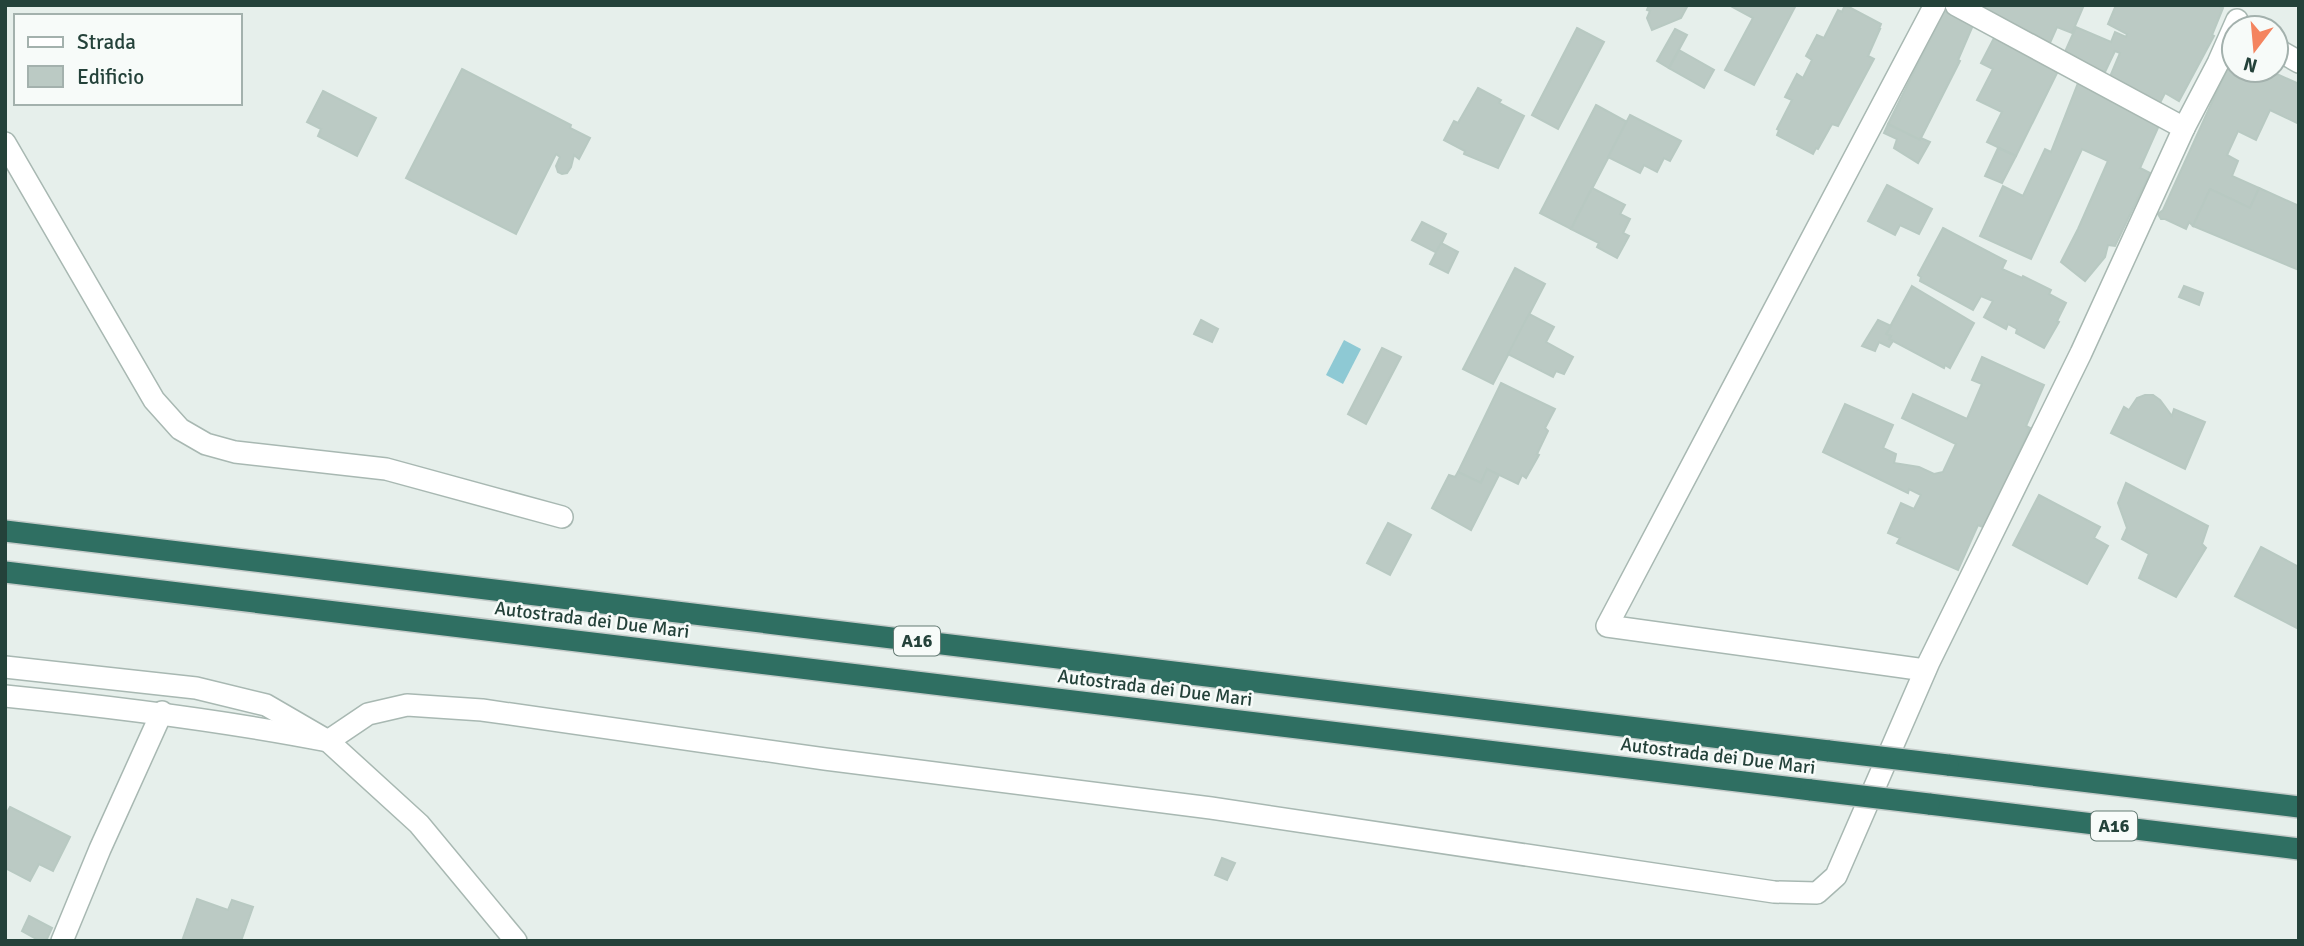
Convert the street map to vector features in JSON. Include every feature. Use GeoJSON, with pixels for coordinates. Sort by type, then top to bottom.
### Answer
{"type":"FeatureCollection","features":[{"type":"Feature","properties":{"kind":"highway","name":"Autostrada dei Due Mari"},"geometry":{"type":"LineString","coordinates":[[5,531],[2299,807]]}},
{"type":"Feature","properties":{"kind":"highway","name":"Autostrada dei Due Mari"},"geometry":{"type":"LineString","coordinates":[[5,572],[2299,849]]}},
{"type":"Feature","properties":{"kind":"street"},"geometry":{"type":"LineString","coordinates":[[1925,670],[1607,626],[1935,5]]}},
{"type":"Feature","properties":{"kind":"street"},"geometry":{"type":"LineString","coordinates":[[1956,5],[2184,128]]}},
{"type":"Feature","properties":{"kind":"street"},"geometry":{"type":"LineString","coordinates":[[5,695],[162,712],[328,741],[368,714],[407,705],[482,710],[825,759],[1211,808],[1774,892],[1817,893],[1836,876],[1925,670],[2081,354],[2184,128],[2220,60]]}},
{"type":"Feature","properties":{"kind":"street"},"geometry":{"type":"LineString","coordinates":[[5,143],[154,400],[180,429],[206,444],[235,452],[386,469],[562,517]]}},
{"type":"Feature","properties":{"kind":"street"},"geometry":{"type":"LineString","coordinates":[[5,667],[196,688],[266,705],[328,741],[419,824],[516,941]]}},
{"type":"Feature","properties":{"kind":"street"},"geometry":{"type":"LineString","coordinates":[[62,941],[162,712]]}},
{"type":"Feature","properties":{"kind":"water"},"geometry":{"type":"Polygon","coordinates":[[[1344,340],[1361,349],[1343,384],[1326,375],[1344,340]]]}},
{"type":"Feature","properties":{"kind":"building"},"geometry":{"type":"Polygon","coordinates":[[[1649,5],[1688,5],[1681,18],[1652,30],[1647,18],[1649,5]]]}},
{"type":"Feature","properties":{"kind":"building"},"geometry":{"type":"Polygon","coordinates":[[[1729,5],[1796,5],[1754,85],[1725,70],[1753,18],[1729,5]]]}},
{"type":"Feature","properties":{"kind":"building"},"geometry":{"type":"Polygon","coordinates":[[[1845,5],[1881,24],[1868,56],[1874,59],[1838,126],[1832,124],[1813,154],[1777,135],[1777,129],[1792,100],[1785,97],[1797,74],[1803,78],[1812,60],[1806,56],[1817,35],[1824,38],[1838,10],[1842,12],[1845,5]]]}},
{"type":"Feature","properties":{"kind":"building"},"geometry":{"type":"Polygon","coordinates":[[[1972,5],[2084,5],[2072,33],[2057,27],[2049,45],[1972,5]]]}},
{"type":"Feature","properties":{"kind":"building"},"geometry":{"type":"Polygon","coordinates":[[[2116,5],[2216,5],[2223,8],[2212,35],[2214,36],[2179,101],[2165,93],[2160,103],[2109,79],[2120,53],[2115,51],[2105,72],[2064,54],[2076,27],[2111,42],[2115,32],[2126,37],[2127,34],[2108,24],[2116,5]]]}},
{"type":"Feature","properties":{"kind":"building"},"geometry":{"type":"Polygon","coordinates":[[[1948,10],[1974,23],[1958,60],[1960,61],[1920,140],[1888,124],[1944,11],[1947,13],[1948,10]]]}},
{"type":"Feature","properties":{"kind":"building"},"geometry":{"type":"Polygon","coordinates":[[[1577,28],[1604,42],[1558,129],[1532,115],[1577,28]]]}},
{"type":"Feature","properties":{"kind":"building"},"geometry":{"type":"Polygon","coordinates":[[[1675,29],[1687,35],[1669,68],[1657,61],[1675,29]]]}},
{"type":"Feature","properties":{"kind":"building"},"geometry":{"type":"Polygon","coordinates":[[[1994,38],[2059,69],[2016,156],[1987,142],[2002,112],[1977,100],[1993,69],[1981,63],[1994,38]]]}},
{"type":"Feature","properties":{"kind":"building"},"geometry":{"type":"Polygon","coordinates":[[[1679,50],[1714,70],[1704,88],[1669,68],[1679,50]]]}},
{"type":"Feature","properties":{"kind":"building"},"geometry":{"type":"Polygon","coordinates":[[[462,69],[571,125],[570,128],[590,138],[579,159],[574,155],[567,173],[558,172],[556,166],[560,157],[556,154],[516,234],[406,178],[462,69]]]}},
{"type":"Feature","properties":{"kind":"building"},"geometry":{"type":"Polygon","coordinates":[[[2290,80],[2299,84],[2299,124],[2270,110],[2256,140],[2238,131],[2227,155],[2238,161],[2232,176],[2259,188],[2250,208],[2210,189],[2193,226],[2189,222],[2186,229],[2161,219],[2158,214],[2163,210],[2220,84],[2290,84],[2290,80]]]}},
{"type":"Feature","properties":{"kind":"building"},"geometry":{"type":"Polygon","coordinates":[[[2078,83],[2161,121],[2140,168],[2150,173],[2115,246],[2108,245],[2105,257],[2085,281],[2061,262],[2108,161],[2082,149],[2031,259],[1980,236],[2003,186],[2023,196],[2045,149],[2051,152],[2078,83]]]}},
{"type":"Feature","properties":{"kind":"building"},"geometry":{"type":"Polygon","coordinates":[[[1478,88],[1524,116],[1498,168],[1464,154],[1465,151],[1444,140],[1454,121],[1458,123],[1478,88]]]}},
{"type":"Feature","properties":{"kind":"building"},"geometry":{"type":"Polygon","coordinates":[[[323,91],[376,118],[357,156],[318,136],[321,129],[307,122],[323,91]]]}},
{"type":"Feature","properties":{"kind":"building"},"geometry":{"type":"Polygon","coordinates":[[[1596,105],[1627,122],[1571,229],[1540,213],[1596,105]]]}},
{"type":"Feature","properties":{"kind":"building"},"geometry":{"type":"Polygon","coordinates":[[[1630,115],[1681,141],[1670,161],[1664,158],[1657,172],[1644,165],[1640,173],[1608,157],[1630,115]]]}},
{"type":"Feature","properties":{"kind":"building"},"geometry":{"type":"Polygon","coordinates":[[[1888,124],[1920,140],[1921,138],[1930,142],[1918,163],[1894,148],[1897,139],[1884,133],[1888,124]]]}},
{"type":"Feature","properties":{"kind":"building"},"geometry":{"type":"Polygon","coordinates":[[[1998,148],[2016,156],[2002,183],[1985,176],[1998,148]]]}},
{"type":"Feature","properties":{"kind":"building"},"geometry":{"type":"Polygon","coordinates":[[[1887,185],[1932,209],[1919,234],[1900,225],[1895,235],[1868,221],[1887,185]]]}},
{"type":"Feature","properties":{"kind":"building"},"geometry":{"type":"Polygon","coordinates":[[[1592,188],[1625,205],[1620,214],[1630,219],[1623,233],[1629,236],[1617,258],[1597,247],[1599,243],[1571,229],[1592,188]]]}},
{"type":"Feature","properties":{"kind":"building"},"geometry":{"type":"Polygon","coordinates":[[[2259,188],[2299,206],[2299,270],[2193,226],[2210,189],[2250,208],[2259,188]]]}},
{"type":"Feature","properties":{"kind":"building"},"geometry":{"type":"Polygon","coordinates":[[[1422,222],[1446,234],[1437,253],[1412,240],[1422,222]]]}},
{"type":"Feature","properties":{"kind":"building"},"geometry":{"type":"Polygon","coordinates":[[[1943,228],[2006,261],[2002,269],[2051,290],[2049,294],[2066,303],[2044,348],[2016,333],[2017,329],[2008,324],[2006,329],[1984,317],[1993,301],[1981,296],[1973,310],[1920,281],[1921,277],[1918,275],[1943,228]]]}},
{"type":"Feature","properties":{"kind":"building"},"geometry":{"type":"Polygon","coordinates":[[[1441,243],[1458,252],[1448,273],[1430,264],[1441,243]]]}},
{"type":"Feature","properties":{"kind":"building"},"geometry":{"type":"Polygon","coordinates":[[[1515,268],[1545,284],[1493,384],[1463,369],[1515,268]]]}},
{"type":"Feature","properties":{"kind":"building"},"geometry":{"type":"Polygon","coordinates":[[[1912,286],[1974,323],[1950,368],[1945,365],[1944,368],[1889,339],[1891,336],[1886,334],[1912,286]]]}},
{"type":"Feature","properties":{"kind":"building"},"geometry":{"type":"Polygon","coordinates":[[[2184,286],[2203,293],[2199,305],[2179,297],[2184,286]]]}},
{"type":"Feature","properties":{"kind":"building"},"geometry":{"type":"Polygon","coordinates":[[[1529,314],[1554,327],[1546,342],[1573,357],[1564,374],[1556,371],[1553,377],[1508,354],[1529,314]]]}},
{"type":"Feature","properties":{"kind":"building"},"geometry":{"type":"Polygon","coordinates":[[[1201,320],[1218,329],[1212,342],[1194,334],[1201,320]]]}},
{"type":"Feature","properties":{"kind":"building"},"geometry":{"type":"Polygon","coordinates":[[[1878,320],[1891,326],[1886,334],[1891,336],[1889,339],[1893,341],[1889,347],[1879,342],[1875,351],[1862,346],[1878,320]]]}},
{"type":"Feature","properties":{"kind":"building"},"geometry":{"type":"Polygon","coordinates":[[[1382,348],[1401,357],[1366,424],[1348,414],[1382,348]]]}},
{"type":"Feature","properties":{"kind":"building"},"geometry":{"type":"Polygon","coordinates":[[[1982,357],[2044,385],[2026,426],[2030,428],[1985,528],[1978,525],[1958,570],[1897,543],[1900,538],[1888,533],[1901,503],[1914,509],[1921,495],[1909,489],[1908,493],[1823,452],[1845,404],[1893,425],[1883,448],[1896,454],[1894,463],[1919,467],[1934,474],[1943,472],[1956,444],[1902,418],[1913,394],[1967,419],[1982,384],[1972,380],[1982,357]]]}},
{"type":"Feature","properties":{"kind":"building"},"geometry":{"type":"Polygon","coordinates":[[[1501,383],[1555,409],[1545,428],[1548,431],[1537,454],[1539,455],[1526,478],[1522,475],[1518,484],[1487,469],[1481,483],[1458,472],[1501,383]]]}},
{"type":"Feature","properties":{"kind":"building"},"geometry":{"type":"Polygon","coordinates":[[[2153,395],[2160,400],[2172,416],[2174,409],[2205,422],[2185,469],[2111,433],[2124,407],[2129,410],[2137,398],[2153,395]]]}},
{"type":"Feature","properties":{"kind":"building"},"geometry":{"type":"Polygon","coordinates":[[[1487,469],[1499,475],[1471,530],[1432,508],[1449,475],[1455,477],[1458,472],[1481,483],[1487,469]]]}},
{"type":"Feature","properties":{"kind":"building"},"geometry":{"type":"Polygon","coordinates":[[[2126,483],[2208,526],[2202,544],[2206,548],[2176,597],[2139,578],[2149,554],[2122,539],[2127,528],[2118,503],[2126,483]]]}},
{"type":"Feature","properties":{"kind":"building"},"geometry":{"type":"Polygon","coordinates":[[[2039,495],[2100,527],[2094,538],[2108,546],[2087,584],[2013,545],[2039,495]]]}},
{"type":"Feature","properties":{"kind":"building"},"geometry":{"type":"Polygon","coordinates":[[[1388,523],[1411,535],[1390,575],[1367,563],[1388,523]]]}},
{"type":"Feature","properties":{"kind":"building"},"geometry":{"type":"Polygon","coordinates":[[[2261,547],[2299,567],[2299,629],[2235,596],[2261,547]]]}},
{"type":"Feature","properties":{"kind":"building"},"geometry":{"type":"Polygon","coordinates":[[[10,807],[70,837],[53,871],[39,864],[30,881],[5,868],[5,816],[10,807]]]}},
{"type":"Feature","properties":{"kind":"building"},"geometry":{"type":"Polygon","coordinates":[[[1222,858],[1235,863],[1227,880],[1215,875],[1222,858]]]}},
{"type":"Feature","properties":{"kind":"building"},"geometry":{"type":"Polygon","coordinates":[[[197,899],[228,910],[232,900],[253,907],[241,941],[182,941],[197,899]]]}},
{"type":"Feature","properties":{"kind":"building"},"geometry":{"type":"Polygon","coordinates":[[[29,916],[52,928],[46,941],[40,941],[22,931],[29,916]]]}}]}
